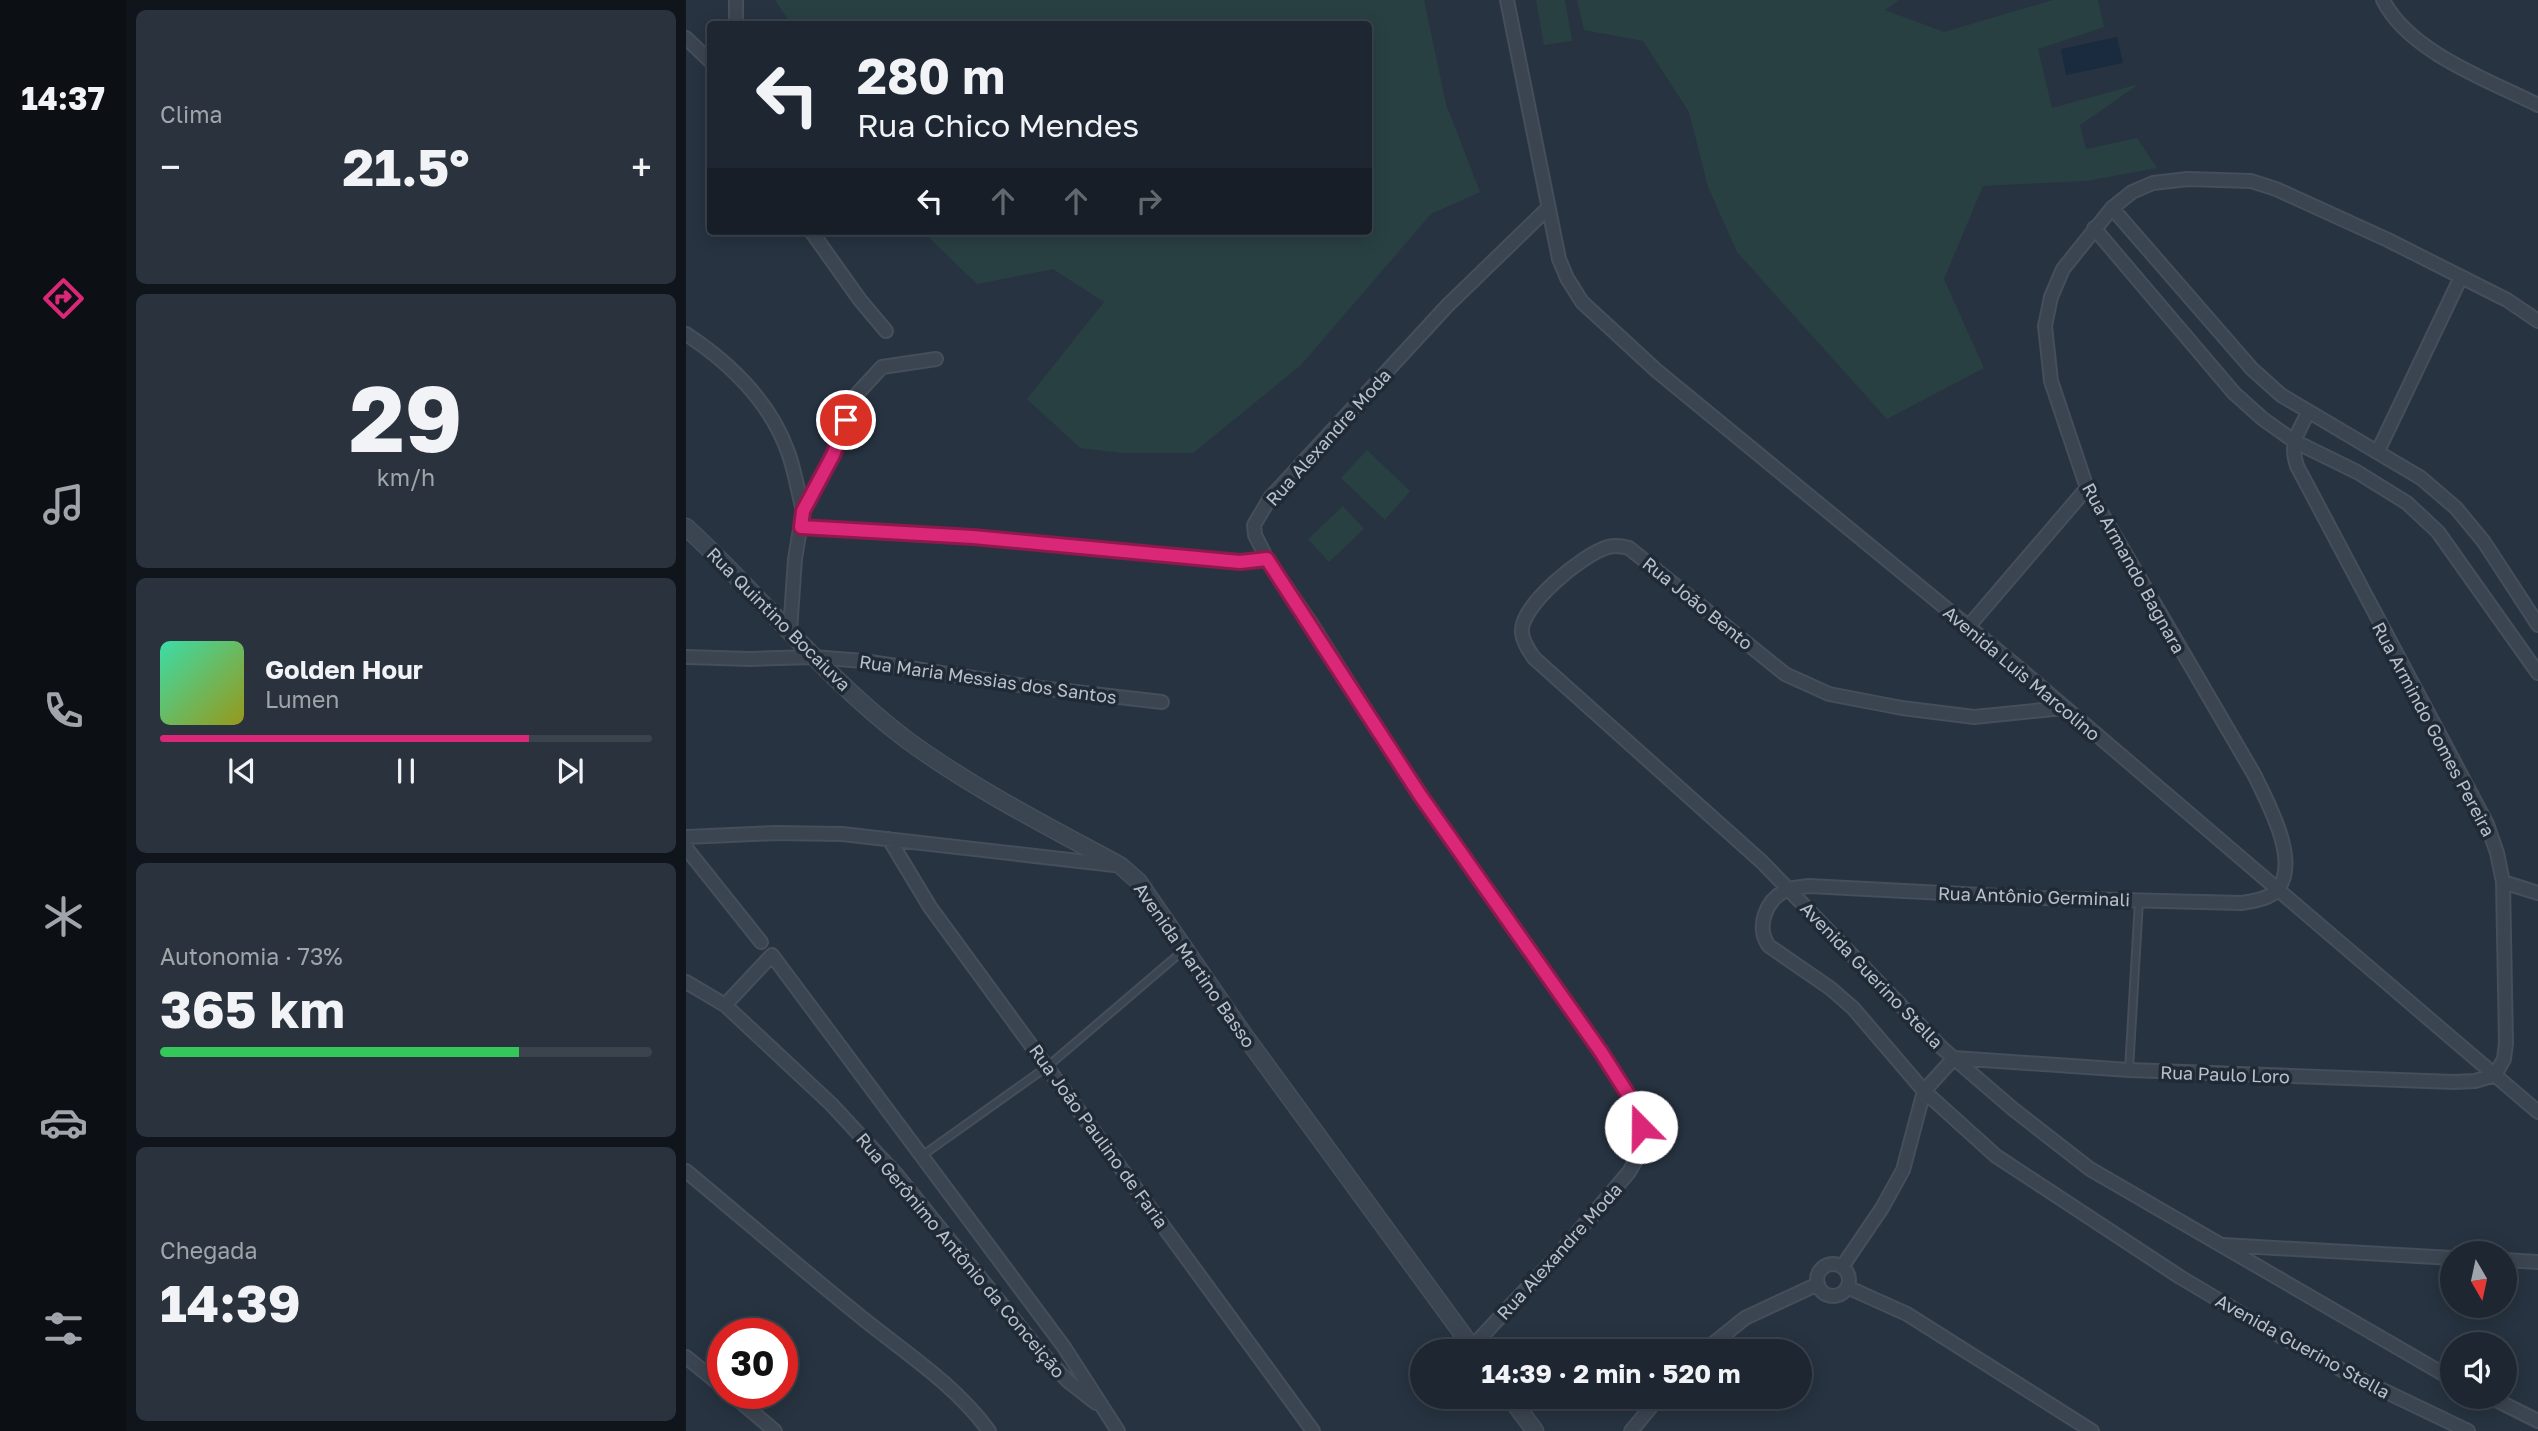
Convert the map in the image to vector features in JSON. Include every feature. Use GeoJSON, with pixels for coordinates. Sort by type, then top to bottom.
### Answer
{"type":"FeatureCollection","features":[{"type":"Feature","properties":{"kind":"street"},"geometry":{"type":"LineString","coordinates":[[736,0],[736,21]]}},
{"type":"Feature","properties":{"kind":"street","name":"Avenida Luis Marcolino"},"geometry":{"type":"LineString","coordinates":[[1507,0],[1559,259],[1582,302],[1657,371],[1968,627],[2538,1112]]}},
{"type":"Feature","properties":{"kind":"street"},"geometry":{"type":"LineString","coordinates":[[2383,0],[2389,12],[2420,42],[2538,105]]}},
{"type":"Feature","properties":{"kind":"street"},"geometry":{"type":"LineString","coordinates":[[686,38],[707,56]]}},
{"type":"Feature","properties":{"kind":"street","name":"Rua Armando Bagnara"},"geometry":{"type":"LineString","coordinates":[[2277,890],[2285,871],[2284,847],[2273,812],[2255,776],[2087,488],[2051,381],[2045,326],[2051,297],[2063,269],[2094,228],[2112,208],[2132,192],[2152,183],[2188,179],[2251,181],[2276,189],[2388,240],[2507,300],[2538,321]]}},
{"type":"Feature","properties":{"kind":"street","name":"Rua Alexandre Moda"},"geometry":{"type":"LineString","coordinates":[[1482,1339],[1629,1172],[1637,1158],[1641,1140],[1638,1110],[1601,1052],[1420,795],[1267,559],[1255,535],[1254,526],[1270,498],[1447,306],[1548,208]]}},
{"type":"Feature","properties":{"kind":"street"},"geometry":{"type":"LineString","coordinates":[[2112,208],[2252,369],[2281,395],[2421,478],[2456,508],[2484,542],[2535,616]]}},
{"type":"Feature","properties":{"kind":"street"},"geometry":{"type":"LineString","coordinates":[[2094,228],[2234,393],[2263,419],[2294,441],[2357,472],[2407,503],[2438,532],[2538,673]]}},
{"type":"Feature","properties":{"kind":"street"},"geometry":{"type":"LineString","coordinates":[[814,235],[860,300],[886,331]]}},
{"type":"Feature","properties":{"kind":"street"},"geometry":{"type":"LineString","coordinates":[[2378,451],[2462,277]]}},
{"type":"Feature","properties":{"kind":"street"},"geometry":{"type":"LineString","coordinates":[[686,334],[754,392],[768,410],[788,452],[803,511]]}},
{"type":"Feature","properties":{"kind":"street"},"geometry":{"type":"LineString","coordinates":[[790,631],[795,559],[803,511],[833,455],[857,394],[882,367],[936,359]]}},
{"type":"Feature","properties":{"kind":"street"},"geometry":{"type":"LineString","coordinates":[[2294,441],[2308,413]]}},
{"type":"Feature","properties":{"kind":"street","name":"Rua Armindo Gomes Pereira"},"geometry":{"type":"LineString","coordinates":[[2294,441],[2292,454],[2306,488],[2487,824],[2497,853],[2503,883],[2506,1043],[2504,1059],[2496,1075]]}},
{"type":"Feature","properties":{"kind":"street"},"geometry":{"type":"LineString","coordinates":[[1968,627],[2087,488]]}},
{"type":"Feature","properties":{"kind":"street","name":"Rua Quintino Bocaiuva"},"geometry":{"type":"LineString","coordinates":[[686,527],[813,657],[907,740],[991,795],[1121,866]]}},
{"type":"Feature","properties":{"kind":"street"},"geometry":{"type":"LineString","coordinates":[[801,527],[973,537],[1240,562],[1267,559]]}},
{"type":"Feature","properties":{"kind":"street","name":"Rua João Bento"},"geometry":{"type":"LineString","coordinates":[[1788,889],[1762,862],[1534,658],[1522,633],[1525,617],[1540,598],[1576,563],[1605,547],[1616,545],[1629,548],[1785,674],[1829,694],[1902,708],[1974,717],[2063,708]]}},
{"type":"Feature","properties":{"kind":"street","name":"Rua Maria Messias dos Santos"},"geometry":{"type":"LineString","coordinates":[[686,657],[813,657],[864,661],[1032,687],[1163,702]]}},
{"type":"Feature","properties":{"kind":"street","name":"Avenida Martino Basso"},"geometry":{"type":"LineString","coordinates":[[686,837],[776,833],[842,834],[1121,866],[1138,881],[1242,1032],[1466,1339]]}},
{"type":"Feature","properties":{"kind":"street","name":"Rua João Paulino de Faria"},"geometry":{"type":"LineString","coordinates":[[889,839],[930,907],[1313,1431]]}},
{"type":"Feature","properties":{"kind":"street"},"geometry":{"type":"LineString","coordinates":[[686,848],[761,942]]}},
{"type":"Feature","properties":{"kind":"street"},"geometry":{"type":"LineString","coordinates":[[2503,883],[2538,893]]}},
{"type":"Feature","properties":{"kind":"street","name":"Rua Antônio Germinali"},"geometry":{"type":"LineString","coordinates":[[1788,889],[1809,886],[2041,898],[2242,903],[2260,900],[2277,890]]}},
{"type":"Feature","properties":{"kind":"street","name":"Avenida Guerino Stella"},"geometry":{"type":"LineString","coordinates":[[2440,1372],[2090,1169],[2013,1109],[1954,1058],[1788,889],[1769,906],[1762,926],[1763,937],[1775,951],[1853,1008],[1924,1091],[1996,1156],[2180,1277],[2349,1374],[2468,1431]]}},
{"type":"Feature","properties":{"kind":"street","name":"Rua Gerônimo Antônio da Conceição"},"geometry":{"type":"LineString","coordinates":[[725,1005],[772,955],[1064,1347],[1101,1408]]}},
{"type":"Feature","properties":{"kind":"street","name":"Rua Gerônimo Antônio da Conceição"},"geometry":{"type":"LineString","coordinates":[[686,982],[725,1005],[831,1104],[897,1175],[1037,1348],[1068,1381],[1101,1408]]}},
{"type":"Feature","properties":{"kind":"street"},"geometry":{"type":"LineString","coordinates":[[1842,1267],[1882,1208],[1903,1170],[1924,1091],[1954,1058]]}},
{"type":"Feature","properties":{"kind":"street","name":"Rua Paulo Loro"},"geometry":{"type":"LineString","coordinates":[[1954,1058],[2129,1070],[2454,1082],[2475,1081],[2496,1075]]}},
{"type":"Feature","properties":{"kind":"street"},"geometry":{"type":"LineString","coordinates":[[686,1171],[866,1321],[947,1384],[975,1411],[989,1431]]}},
{"type":"Feature","properties":{"kind":"street"},"geometry":{"type":"LineString","coordinates":[[2219,1245],[2440,1257]]}},
{"type":"Feature","properties":{"kind":"street"},"geometry":{"type":"LineString","coordinates":[[2517,1261],[2538,1262]]}},
{"type":"Feature","properties":{"kind":"street"},"geometry":{"type":"LineString","coordinates":[[1838,1264],[1842,1267],[1849,1276],[1847,1287],[1840,1294],[1831,1296],[1822,1292],[1818,1284],[1819,1273],[1827,1265],[1838,1264]]}},
{"type":"Feature","properties":{"kind":"street"},"geometry":{"type":"LineString","coordinates":[[1719,1339],[1745,1318],[1818,1284]]}},
{"type":"Feature","properties":{"kind":"street"},"geometry":{"type":"LineString","coordinates":[[1847,1287],[1907,1314],[2092,1431]]}},
{"type":"Feature","properties":{"kind":"street"},"geometry":{"type":"LineString","coordinates":[[686,1357],[707,1374]]}},
{"type":"Feature","properties":{"kind":"street"},"geometry":{"type":"LineString","coordinates":[[1101,1408],[1118,1431]]}},
{"type":"Feature","properties":{"kind":"street"},"geometry":{"type":"LineString","coordinates":[[749,1409],[775,1431]]}},
{"type":"Feature","properties":{"kind":"street"},"geometry":{"type":"LineString","coordinates":[[1519,1409],[1535,1431]]}},
{"type":"Feature","properties":{"kind":"street"},"geometry":{"type":"LineString","coordinates":[[1631,1431],[1649,1409]]}},
{"type":"Feature","properties":{"kind":"street"},"geometry":{"type":"LineString","coordinates":[[2514,1409],[2538,1421]]}},
{"type":"Feature","properties":{"kind":"lane"},"geometry":{"type":"LineString","coordinates":[[2129,1070],[2139,899]]}},
{"type":"Feature","properties":{"kind":"lane"},"geometry":{"type":"LineString","coordinates":[[923,1155],[1048,1066],[1186,949]]}},
{"type":"Feature","properties":{"kind":"green space"},"geometry":{"type":"Polygon","coordinates":[[[775,0],[1424,0],[1446,104],[1480,192],[1431,214],[1301,365],[1193,453],[1122,453],[1080,448],[1027,399],[1104,302],[1053,269],[977,284],[926,235],[1372,235],[1372,21],[789,21],[775,0]]]}},
{"type":"Feature","properties":{"kind":"green space"},"geometry":{"type":"Polygon","coordinates":[[[1536,0],[1565,0],[1572,41],[1544,45],[1536,0]]]}},
{"type":"Feature","properties":{"kind":"green space"},"geometry":{"type":"Polygon","coordinates":[[[1577,0],[1899,0],[1885,10],[1944,32],[2053,0],[2098,0],[2104,27],[2038,49],[2052,108],[2139,84],[2080,125],[2086,149],[2137,138],[2157,168],[2086,181],[1983,186],[1944,279],[1984,368],[1887,419],[1737,252],[1708,187],[1689,112],[1643,41],[1584,30],[1577,0]]]}},
{"type":"Feature","properties":{"kind":"green space"},"geometry":{"type":"Polygon","coordinates":[[[1367,450],[1410,491],[1385,520],[1341,478],[1367,450]]]}},
{"type":"Feature","properties":{"kind":"green space"},"geometry":{"type":"Polygon","coordinates":[[[1343,506],[1364,529],[1329,562],[1308,539],[1343,506]]]}},
{"type":"Feature","properties":{"kind":"water"},"geometry":{"type":"Polygon","coordinates":[[[2117,37],[2123,63],[2066,75],[2061,49],[2117,37]]]}},
{"type":"Feature","properties":{"kind":"route"},"geometry":{"type":"LineString","coordinates":[[846,420],[833,455],[803,511],[801,527],[973,537],[1240,562],[1267,559],[1311,623],[1420,795],[1601,1052],[1638,1110],[1641,1127]]}}]}
